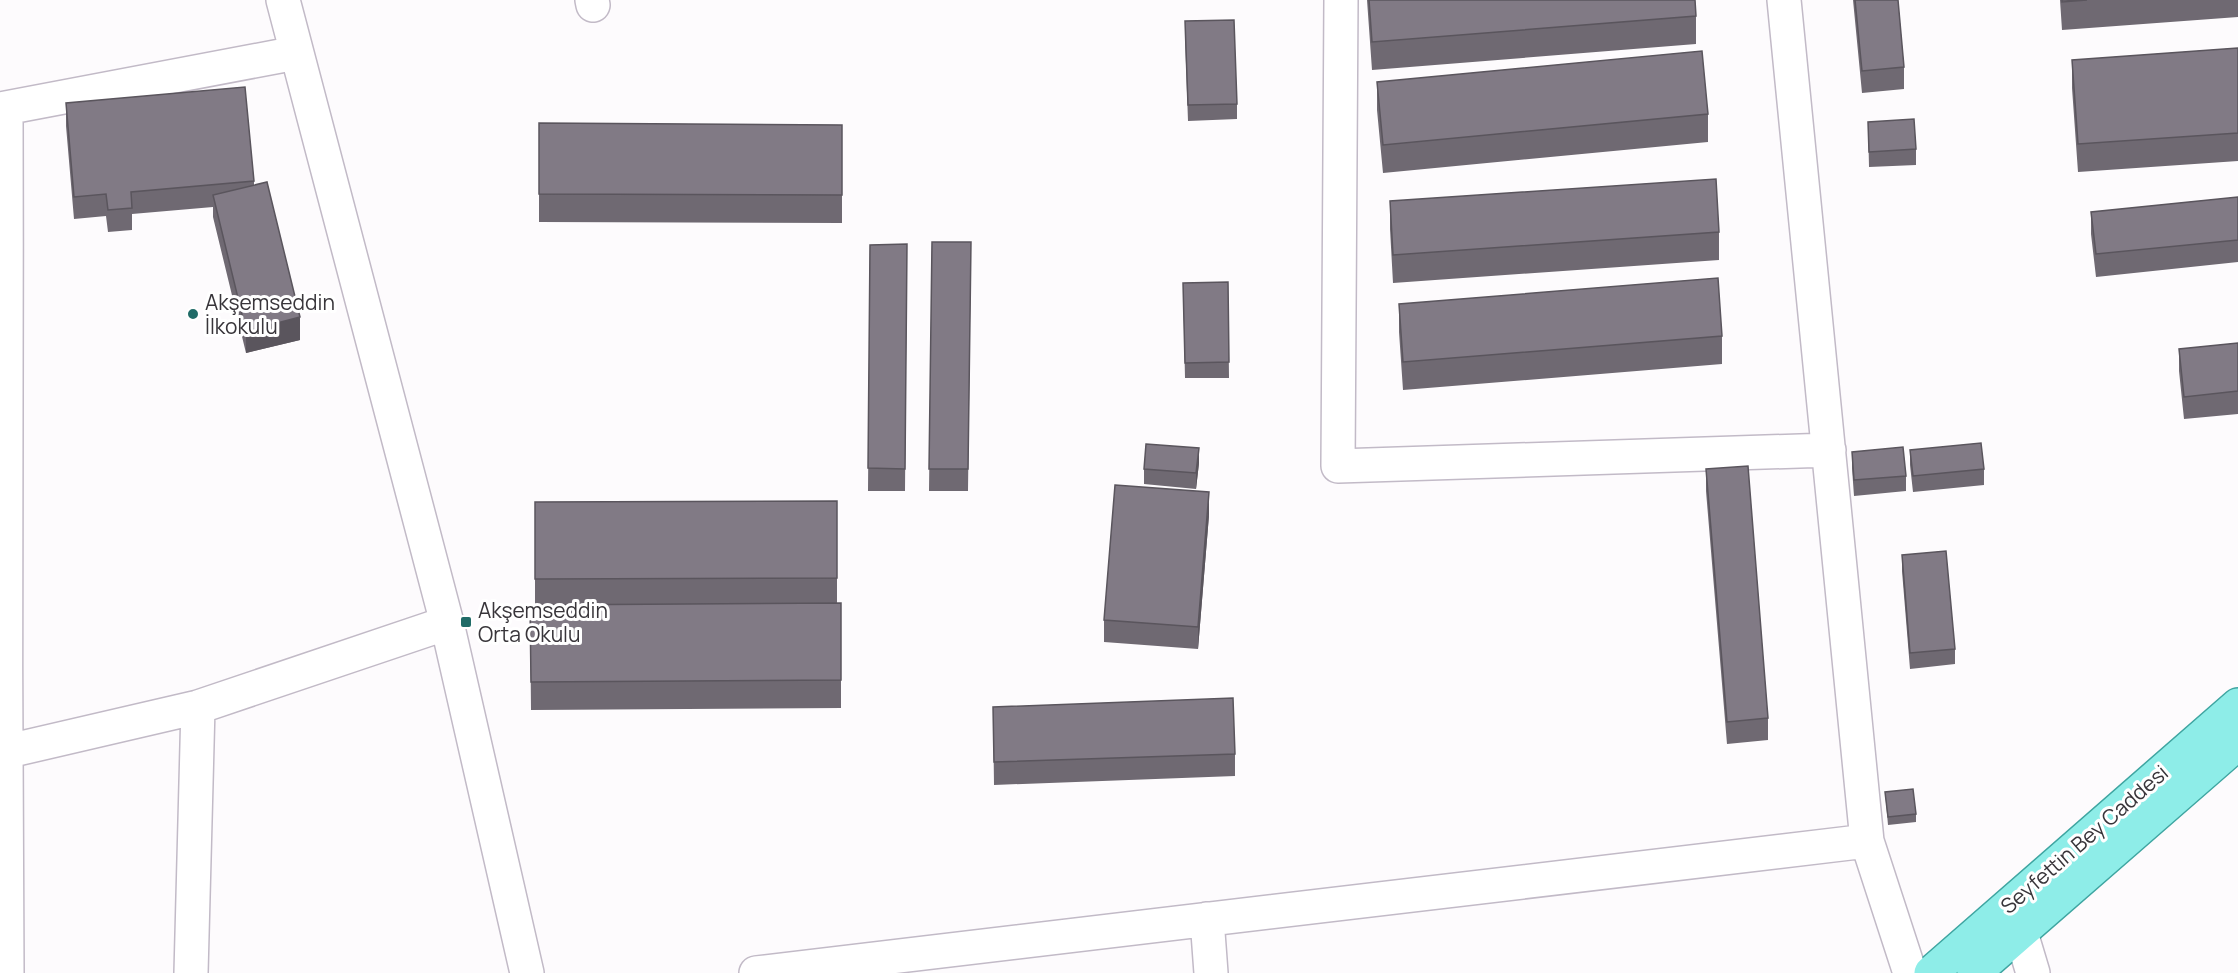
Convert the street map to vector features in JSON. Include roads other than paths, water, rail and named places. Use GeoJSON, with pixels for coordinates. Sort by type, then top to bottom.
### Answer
{"type":"FeatureCollection","features":[{"type":"Feature","properties":{"kind":"main road","name":"Seyfettin Bey Caddesi"},"geometry":{"type":"LineString","coordinates":[[1930,973],[2238,705]]}},
{"type":"Feature","properties":{"kind":"main road","name":"Seyfettin Bey Caddesi"},"geometry":{"type":"LineString","coordinates":[[1974,973],[2238,743]]}},
{"type":"Feature","properties":{"kind":"street"},"geometry":{"type":"LineString","coordinates":[[283,0],[447,623],[527,973]]}},
{"type":"Feature","properties":{"kind":"street"},"geometry":{"type":"LineString","coordinates":[[1341,0],[1338,466],[1828,450]]}},
{"type":"Feature","properties":{"kind":"street"},"geometry":{"type":"LineString","coordinates":[[1784,0],[1867,841],[1910,973]]}},
{"type":"Feature","properties":{"kind":"street"},"geometry":{"type":"LineString","coordinates":[[7,973],[2,753],[3,109],[296,53]]}},
{"type":"Feature","properties":{"kind":"street"},"geometry":{"type":"LineString","coordinates":[[2,753],[198,707],[447,623]]}},
{"type":"Feature","properties":{"kind":"street"},"geometry":{"type":"LineString","coordinates":[[191,973],[198,707]]}},
{"type":"Feature","properties":{"kind":"street"},"geometry":{"type":"LineString","coordinates":[[756,973],[1867,841]]}},
{"type":"Feature","properties":{"kind":"street"},"geometry":{"type":"LineString","coordinates":[[1207,919],[1211,973]]}},
{"type":"Feature","properties":{"kind":"street"},"geometry":{"type":"LineString","coordinates":[[2021,933],[2033,973]]}},
{"type":"Feature","properties":{"kind":"place","name":"Akşemseddin İlkokulu"},"geometry":{"type":"Point","coordinates":[193,314]}},
{"type":"Feature","properties":{"kind":"place","name":"Akşemseddin Orta Okulu"},"geometry":{"type":"Point","coordinates":[466,622]}}]}
